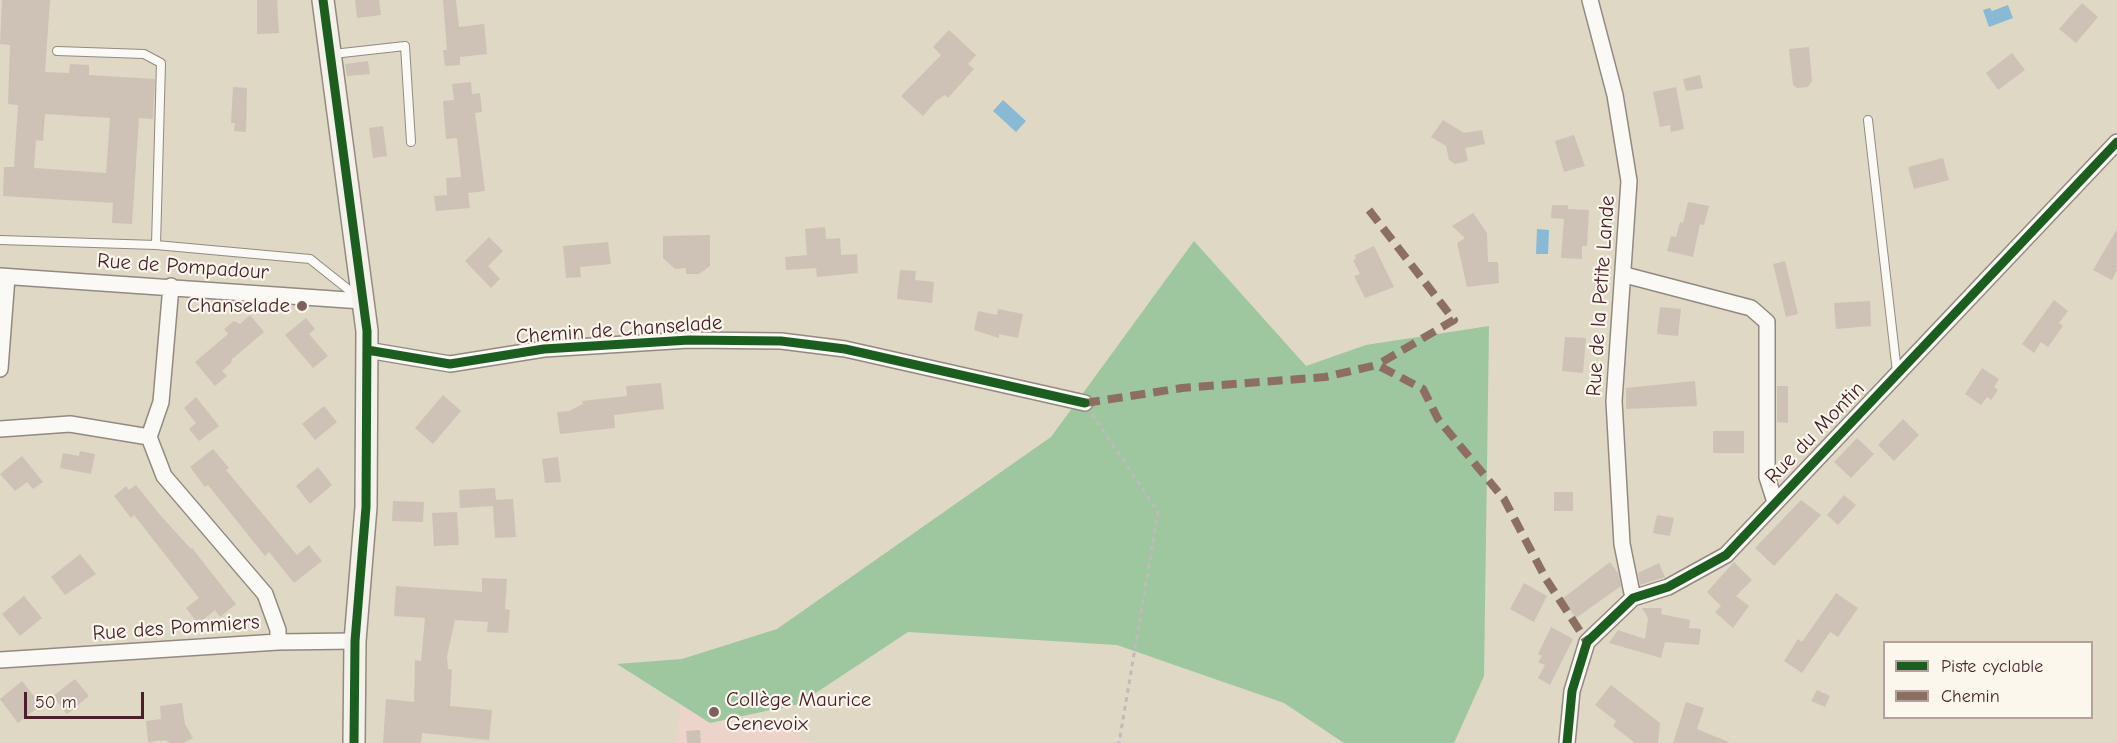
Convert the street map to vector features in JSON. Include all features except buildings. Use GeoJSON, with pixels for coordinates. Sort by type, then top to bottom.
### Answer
{"type":"FeatureCollection","features":[{"type":"Feature","properties":{"kind":"street"},"geometry":{"type":"LineString","coordinates":[[323,0],[367,350],[366,507],[355,641],[354,743]]}},
{"type":"Feature","properties":{"kind":"street","name":"Rue de la Petite Lande"},"geometry":{"type":"LineString","coordinates":[[1590,0],[1615,95],[1629,181],[1625,275],[1614,401],[1622,544],[1633,598]]}},
{"type":"Feature","properties":{"kind":"street","name":"Rue du Montin"},"geometry":{"type":"LineString","coordinates":[[1567,743],[1572,691],[1587,642],[1633,598],[1668,587],[1726,555],[2117,141]]}},
{"type":"Feature","properties":{"kind":"street"},"geometry":{"type":"LineString","coordinates":[[1625,275],[1751,308],[1767,322],[1767,477],[1775,502]]}},
{"type":"Feature","properties":{"kind":"street"},"geometry":{"type":"LineString","coordinates":[[0,369],[3,276]]}},
{"type":"Feature","properties":{"kind":"street","name":"Rue de Pompadour"},"geometry":{"type":"LineString","coordinates":[[3,276],[362,301]]}},
{"type":"Feature","properties":{"kind":"street"},"geometry":{"type":"LineString","coordinates":[[171,286],[161,402],[148,437],[164,476],[265,594],[278,630],[278,642]]}},
{"type":"Feature","properties":{"kind":"street","name":"Chemin de Chanselade"},"geometry":{"type":"LineString","coordinates":[[367,350],[450,364],[544,349],[689,339],[781,341],[845,349],[1085,403]]}},
{"type":"Feature","properties":{"kind":"street"},"geometry":{"type":"LineString","coordinates":[[0,429],[70,424],[148,437]]}},
{"type":"Feature","properties":{"kind":"street","name":"Rue des Pommiers"},"geometry":{"type":"LineString","coordinates":[[0,660],[278,642],[355,641]]}},
{"type":"Feature","properties":{"kind":"lane"},"geometry":{"type":"LineString","coordinates":[[329,54],[405,46],[411,142]]}},
{"type":"Feature","properties":{"kind":"lane"},"geometry":{"type":"LineString","coordinates":[[57,51],[144,54],[161,63],[156,245]]}},
{"type":"Feature","properties":{"kind":"lane"},"geometry":{"type":"LineString","coordinates":[[1868,120],[1898,374]]}},
{"type":"Feature","properties":{"kind":"lane"},"geometry":{"type":"LineString","coordinates":[[0,240],[156,245],[310,259],[362,301]]}},
{"type":"Feature","properties":{"kind":"path"},"geometry":{"type":"LineString","coordinates":[[1085,403],[1158,512],[1119,743]]}},
{"type":"Feature","properties":{"kind":"shaded area","name":"Collège Maurice Genevoix"},"geometry":{"type":"Polygon","coordinates":[[[684,682],[815,743],[675,743],[684,682]]]}},
{"type":"Feature","properties":{"kind":"green space"},"geometry":{"type":"Polygon","coordinates":[[[1194,241],[1306,366],[1366,345],[1489,326],[1484,676],[1454,743],[1344,743],[1284,703],[1117,645],[908,632],[799,704],[710,723],[617,664],[682,659],[777,629],[1051,437],[1194,241]]]}},
{"type":"Feature","properties":{"kind":"water"},"geometry":{"type":"Polygon","coordinates":[[[2008,5],[2013,18],[1989,27],[1983,10],[1990,8],[1992,11],[2008,5]]]}},
{"type":"Feature","properties":{"kind":"water"},"geometry":{"type":"Polygon","coordinates":[[[1003,100],[1026,121],[1016,132],[993,111],[1003,100]]]}},
{"type":"Feature","properties":{"kind":"water"},"geometry":{"type":"Polygon","coordinates":[[[1537,229],[1549,230],[1548,254],[1536,254],[1537,229]]]}},
{"type":"Feature","properties":{"kind":"marked path"},"geometry":{"type":"LineString","coordinates":[[1369,210],[1454,320],[1377,365]]}},
{"type":"Feature","properties":{"kind":"marked path"},"geometry":{"type":"LineString","coordinates":[[1085,403],[1182,388],[1325,377],[1377,365],[1423,389],[1438,419],[1504,499],[1546,579],[1587,642]]}},
{"type":"Feature","properties":{"kind":"cycle path"},"geometry":{"type":"LineString","coordinates":[[323,0],[367,331],[366,507],[355,641],[354,743]]}},
{"type":"Feature","properties":{"kind":"cycle path"},"geometry":{"type":"LineString","coordinates":[[1567,743],[1572,691],[1587,642],[1633,598],[1668,587],[1726,555],[2117,142]]}},
{"type":"Feature","properties":{"kind":"cycle path"},"geometry":{"type":"LineString","coordinates":[[367,350],[450,364],[544,349],[689,340],[781,341],[845,349],[1085,403]]}},
{"type":"Feature","properties":{"kind":"place","name":"Chanselade"},"geometry":{"type":"Point","coordinates":[302,306]}},
{"type":"Feature","properties":{"kind":"place","name":"Collège Maurice Genevoix"},"geometry":{"type":"Point","coordinates":[714,712]}}]}
